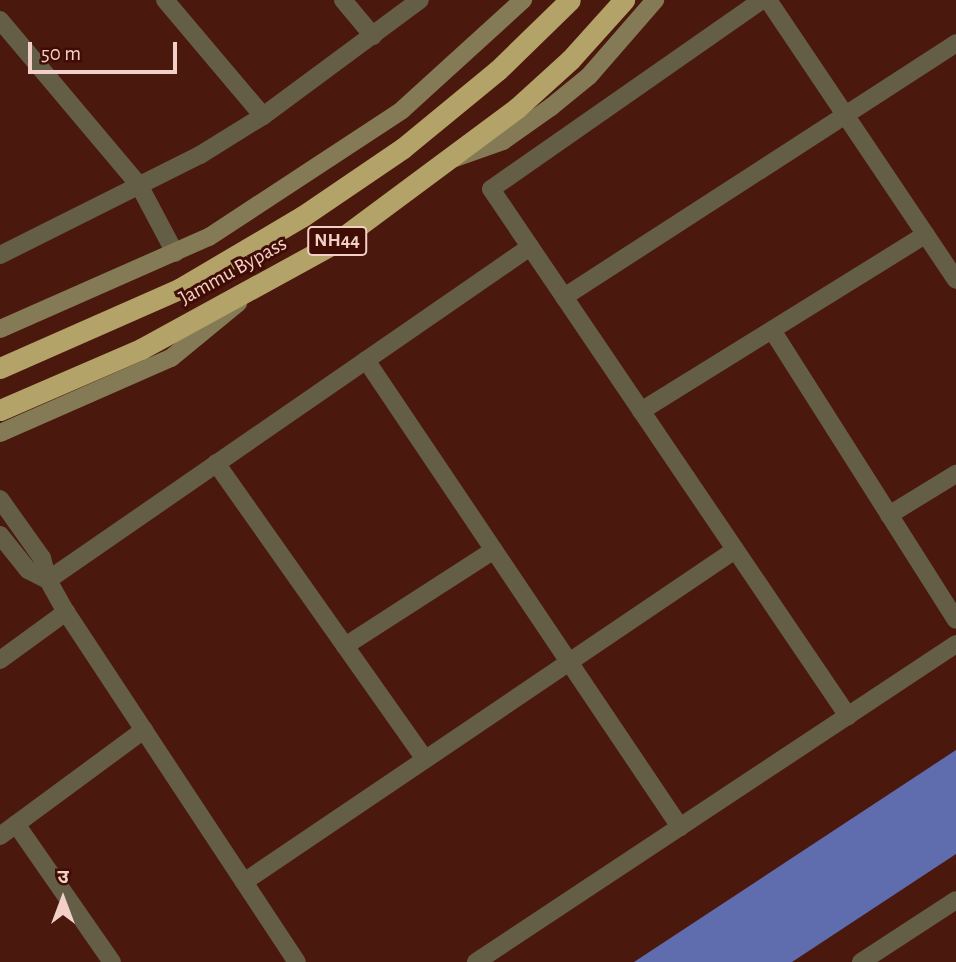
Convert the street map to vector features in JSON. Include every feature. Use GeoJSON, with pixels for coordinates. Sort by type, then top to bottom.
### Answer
{"type":"FeatureCollection","features":[{"type":"Feature","properties":{"kind":"highway","name":"Jammu Bypass"},"geometry":{"type":"LineString","coordinates":[[0,368],[179,289],[303,216],[403,148],[498,70],[570,0]]}},
{"type":"Feature","properties":{"kind":"highway","name":"Jammu Bypass"},"geometry":{"type":"LineString","coordinates":[[0,410],[141,349],[252,292],[338,241],[448,161],[570,60],[624,0]]}},
{"type":"Feature","properties":{"kind":"street"},"geometry":{"type":"LineString","coordinates":[[165,0],[263,116]]}},
{"type":"Feature","properties":{"kind":"street"},"geometry":{"type":"LineString","coordinates":[[343,0],[373,36]]}},
{"type":"Feature","properties":{"kind":"street"},"geometry":{"type":"LineString","coordinates":[[0,255],[139,186],[263,116],[420,0]]}},
{"type":"Feature","properties":{"kind":"street"},"geometry":{"type":"LineString","coordinates":[[0,329],[175,253],[233,222],[402,110],[523,0]]}},
{"type":"Feature","properties":{"kind":"street"},"geometry":{"type":"LineString","coordinates":[[448,161],[503,141],[551,107],[589,76],[655,0]]}},
{"type":"Feature","properties":{"kind":"street"},"geometry":{"type":"LineString","coordinates":[[762,0],[491,189],[848,716]]}},
{"type":"Feature","properties":{"kind":"street"},"geometry":{"type":"LineString","coordinates":[[768,0],[848,113],[956,281]]}},
{"type":"Feature","properties":{"kind":"street"},"geometry":{"type":"LineString","coordinates":[[0,20],[139,186],[175,253]]}},
{"type":"Feature","properties":{"kind":"street"},"geometry":{"type":"LineString","coordinates":[[564,297],[956,43]]}},
{"type":"Feature","properties":{"kind":"street"},"geometry":{"type":"LineString","coordinates":[[641,411],[926,234]]}},
{"type":"Feature","properties":{"kind":"street"},"geometry":{"type":"LineString","coordinates":[[48,580],[530,247]]}},
{"type":"Feature","properties":{"kind":"street"},"geometry":{"type":"LineString","coordinates":[[0,433],[171,358],[252,292]]}},
{"type":"Feature","properties":{"kind":"street"},"geometry":{"type":"LineString","coordinates":[[772,330],[956,620]]}},
{"type":"Feature","properties":{"kind":"street"},"geometry":{"type":"LineString","coordinates":[[366,360],[680,827]]}},
{"type":"Feature","properties":{"kind":"street"},"geometry":{"type":"LineString","coordinates":[[216,463],[425,760]]}},
{"type":"Feature","properties":{"kind":"street"},"geometry":{"type":"LineString","coordinates":[[890,515],[956,474]]}},
{"type":"Feature","properties":{"kind":"street"},"geometry":{"type":"LineString","coordinates":[[0,499],[42,558],[48,580],[66,612],[297,962]]}},
{"type":"Feature","properties":{"kind":"street"},"geometry":{"type":"LineString","coordinates":[[0,535],[28,570],[48,580]]}},
{"type":"Feature","properties":{"kind":"street"},"geometry":{"type":"LineString","coordinates":[[345,646],[494,550]]}},
{"type":"Feature","properties":{"kind":"street"},"geometry":{"type":"LineString","coordinates":[[244,882],[736,550]]}},
{"type":"Feature","properties":{"kind":"street"},"geometry":{"type":"LineString","coordinates":[[0,660],[66,612]]}},
{"type":"Feature","properties":{"kind":"street"},"geometry":{"type":"LineString","coordinates":[[476,962],[956,644]]}},
{"type":"Feature","properties":{"kind":"street"},"geometry":{"type":"LineString","coordinates":[[0,836],[144,730]]}},
{"type":"Feature","properties":{"kind":"street"},"geometry":{"type":"LineString","coordinates":[[16,824],[112,962]]}},
{"type":"Feature","properties":{"kind":"street"},"geometry":{"type":"LineString","coordinates":[[861,962],[956,900]]}},
{"type":"Feature","properties":{"kind":"water"},"geometry":{"type":"Polygon","coordinates":[[[956,750],[956,854],[792,962],[634,962],[956,750]]]}}]}
